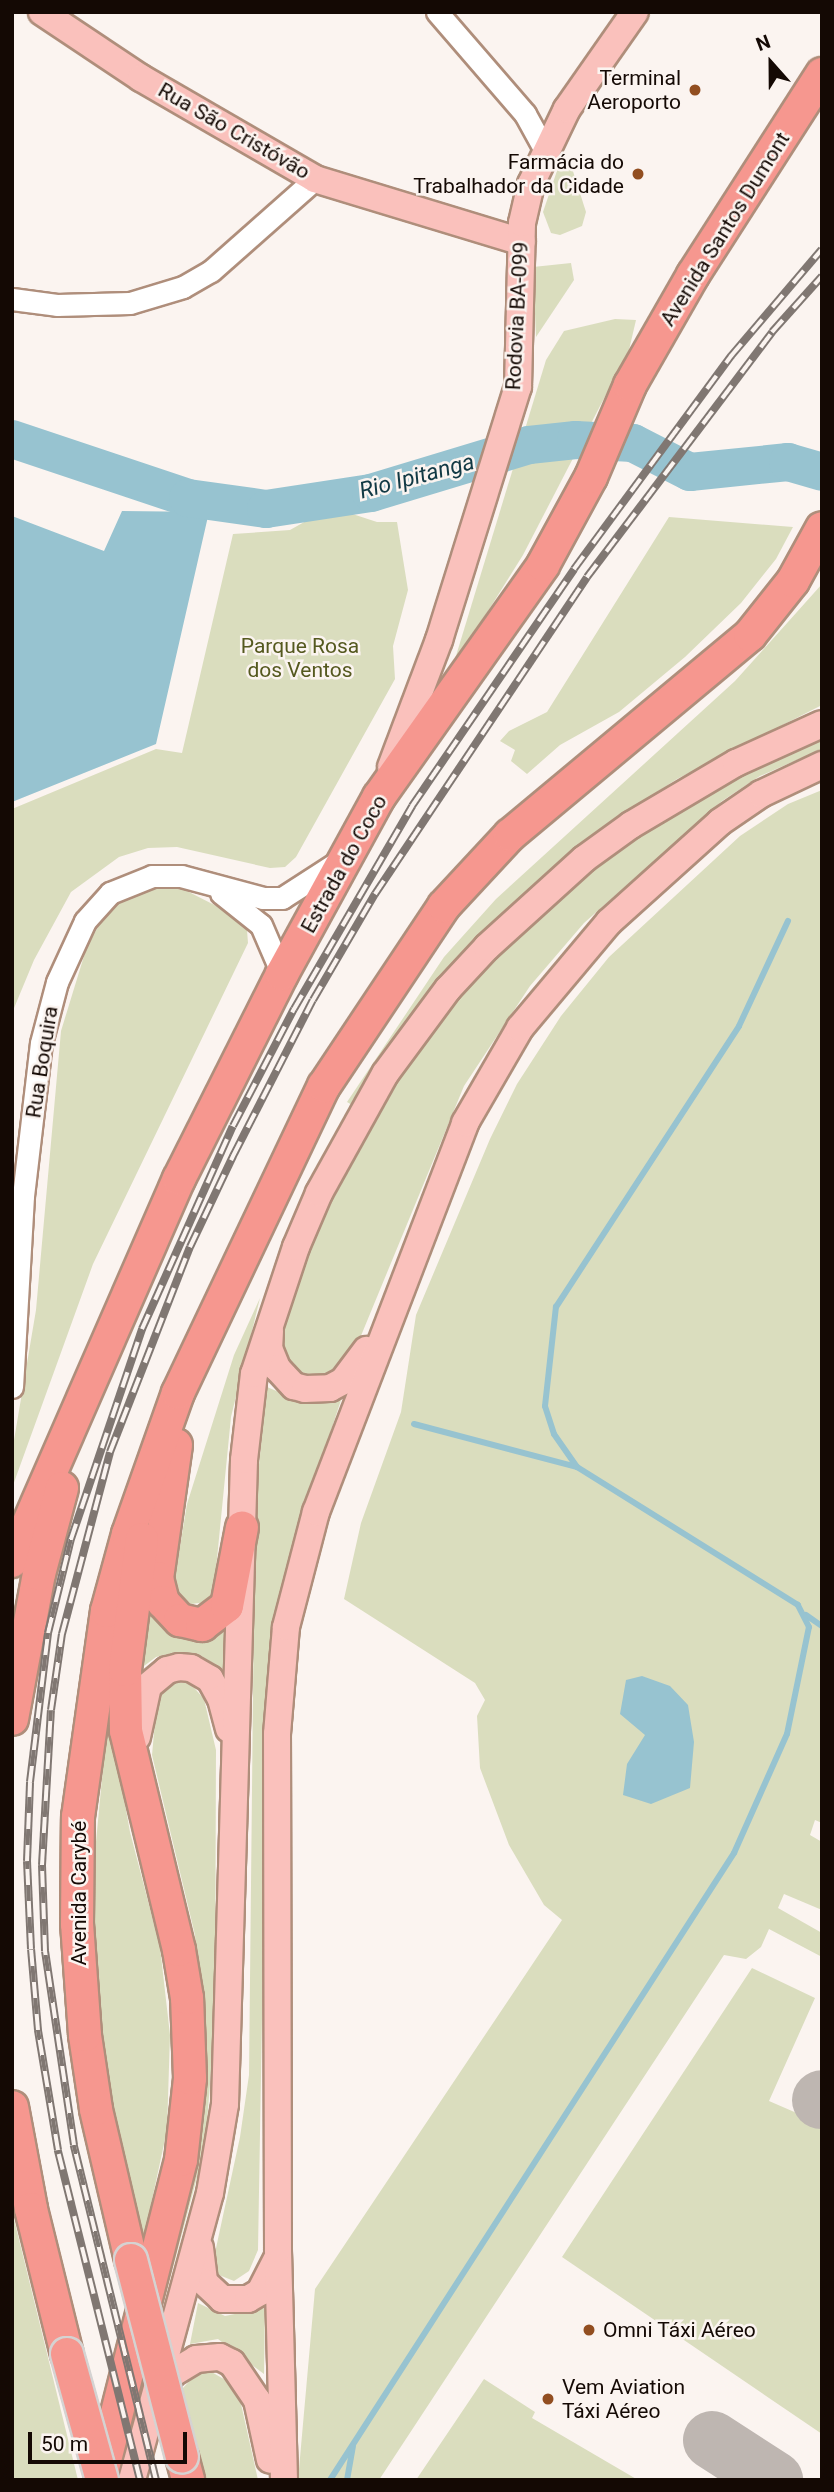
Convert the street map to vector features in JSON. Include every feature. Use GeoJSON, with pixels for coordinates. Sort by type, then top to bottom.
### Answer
{"type":"FeatureCollection","features":[{"type":"Feature","properties":{"kind":"highway","name":"Avenida Santos Dumont"},"geometry":{"type":"LineString","coordinates":[[630,385],[693,275],[822,74]]}},
{"type":"Feature","properties":{"kind":"highway","name":"Estrada do Coco"},"geometry":{"type":"LineString","coordinates":[[100,1366],[179,1179],[282,974],[380,797],[542,565],[591,477],[630,385]]}},
{"type":"Feature","properties":{"kind":"highway"},"geometry":{"type":"LineString","coordinates":[[242,1527],[227,1606],[202,1625],[180,1620],[158,1591],[164,1507],[186,1404],[215,1316],[324,1086],[444,906],[510,835],[750,635],[793,581],[822,528]]}},
{"type":"Feature","properties":{"kind":"highway","name":"Avenida Carybé"},"geometry":{"type":"LineString","coordinates":[[185,2468],[131,2260],[96,2109],[85,2035],[76,1871],[83,1768],[100,1647],[118,1567],[178,1394],[215,1316]]}},
{"type":"Feature","properties":{"kind":"highway"},"geometry":{"type":"LineString","coordinates":[[12,1561],[100,1366]]}},
{"type":"Feature","properties":{"kind":"highway"},"geometry":{"type":"LineString","coordinates":[[12,1719],[39,1574],[100,1366]]}},
{"type":"Feature","properties":{"kind":"highway"},"geometry":{"type":"LineString","coordinates":[[101,2472],[181,2160],[190,2078],[187,1998],[179,1950],[143,1804],[124,1702],[150,1472]]}},
{"type":"Feature","properties":{"kind":"highway"},"geometry":{"type":"LineString","coordinates":[[12,2106],[31,2209],[67,2354],[101,2472]]}},
{"type":"Feature","properties":{"kind":"main road","name":"Rua São Cristóvão"},"geometry":{"type":"LineString","coordinates":[[42,12],[141,78],[315,179],[522,242]]}},
{"type":"Feature","properties":{"kind":"main road","name":"Rodovia BA-099"},"geometry":{"type":"LineString","coordinates":[[380,797],[439,640],[517,387],[522,223],[531,184],[583,82],[635,12]]}},
{"type":"Feature","properties":{"kind":"main road"},"geometry":{"type":"LineString","coordinates":[[132,2480],[202,2225],[225,2104],[237,1772],[242,1527],[252,1385],[273,1308],[319,1193],[386,1074],[448,989],[487,947],[584,859],[631,825],[736,763],[822,724]]}},
{"type":"Feature","properties":{"kind":"main road"},"geometry":{"type":"LineString","coordinates":[[284,2480],[278,2249],[277,1734],[286,1627],[316,1513],[465,1123],[520,1028],[608,922],[720,822],[761,794],[822,765]]}},
{"type":"Feature","properties":{"kind":"main road"},"geometry":{"type":"LineString","coordinates":[[273,1308],[269,1348],[277,1368],[294,1386],[317,1390],[330,1388],[351,1373],[390,1314]]}},
{"type":"Feature","properties":{"kind":"main road"},"geometry":{"type":"LineString","coordinates":[[143,1804],[137,1752],[139,1714],[148,1686],[167,1670],[191,1668],[202,1672],[216,1689],[237,1772]]}},
{"type":"Feature","properties":{"kind":"main road"},"geometry":{"type":"LineString","coordinates":[[202,2225],[200,2271],[213,2293],[222,2299],[248,2299],[260,2292],[274,2268],[278,2249]]}},
{"type":"Feature","properties":{"kind":"main road"},"geometry":{"type":"LineString","coordinates":[[155,2401],[173,2374],[196,2359],[220,2357],[232,2363],[257,2400],[273,2480]]}},
{"type":"Feature","properties":{"kind":"street"},"geometry":{"type":"LineString","coordinates":[[437,12],[524,114],[546,152]]}},
{"type":"Feature","properties":{"kind":"street"},"geometry":{"type":"LineString","coordinates":[[12,299],[57,305],[130,303],[183,287],[211,271],[315,179]]}},
{"type":"Feature","properties":{"kind":"street","name":"Rua Boquira"},"geometry":{"type":"LineString","coordinates":[[12,1387],[23,1196],[41,1043],[69,950],[93,909],[123,886],[168,875],[264,898],[282,898],[351,852]]}},
{"type":"Feature","properties":{"kind":"street","name":"Rua Boquira"},"geometry":{"type":"LineString","coordinates":[[205,882],[255,917],[282,974]]}},
{"type":"Feature","properties":{"kind":"green space"},"geometry":{"type":"Polygon","coordinates":[[[562,156],[571,165],[586,212],[582,226],[560,235],[551,233],[543,212],[562,156]]]}},
{"type":"Feature","properties":{"kind":"green space"},"geometry":{"type":"Polygon","coordinates":[[[571,263],[574,280],[536,337],[533,267],[571,263]]]}},
{"type":"Feature","properties":{"kind":"green space"},"geometry":{"type":"Polygon","coordinates":[[[615,319],[636,320],[629,350],[523,555],[452,669],[546,360],[564,331],[615,319]]]}},
{"type":"Feature","properties":{"kind":"green space","name":"Parque Rosa dos Ventos"},"geometry":{"type":"Polygon","coordinates":[[[331,507],[377,522],[397,522],[408,590],[393,646],[395,679],[296,857],[285,867],[270,868],[177,847],[148,848],[119,857],[71,892],[34,960],[12,1013],[12,809],[156,749],[182,753],[233,534],[290,530],[331,507]]]}},
{"type":"Feature","properties":{"kind":"green space"},"geometry":{"type":"Polygon","coordinates":[[[669,517],[793,527],[776,559],[741,603],[685,657],[619,712],[560,745],[527,774],[511,761],[515,750],[500,741],[509,731],[547,712],[669,517]]]}},
{"type":"Feature","properties":{"kind":"green space"},"geometry":{"type":"Polygon","coordinates":[[[822,584],[822,705],[677,779],[609,823],[556,865],[462,956],[415,1010],[352,1105],[347,1102],[444,957],[496,899],[735,681],[822,584]]]}},
{"type":"Feature","properties":{"kind":"green space"},"geometry":{"type":"Polygon","coordinates":[[[822,739],[822,749],[760,776],[722,801],[584,923],[530,986],[464,1086],[358,1343],[334,1371],[315,1377],[295,1370],[283,1352],[283,1319],[301,1266],[378,1106],[443,1016],[532,918],[591,869],[705,793],[822,739]]]}},
{"type":"Feature","properties":{"kind":"green space"},"geometry":{"type":"Polygon","coordinates":[[[822,790],[822,1823],[815,1820],[810,1835],[822,1842],[822,1910],[784,1894],[778,1908],[822,1933],[822,1957],[769,1929],[761,1947],[746,1959],[724,1955],[379,2480],[298,2480],[315,2289],[562,1920],[544,1905],[509,1845],[480,1768],[477,1716],[485,1700],[475,1683],[344,1599],[361,1523],[401,1412],[416,1315],[490,1139],[517,1084],[561,1016],[609,957],[740,836],[788,804],[822,790]]]}},
{"type":"Feature","properties":{"kind":"green space"},"geometry":{"type":"Polygon","coordinates":[[[155,886],[185,890],[236,916],[247,930],[248,943],[93,1264],[12,1488],[12,1452],[36,1310],[61,1031],[88,943],[105,916],[125,898],[155,886]]]}},
{"type":"Feature","properties":{"kind":"green space"},"geometry":{"type":"Polygon","coordinates":[[[260,1298],[231,1417],[214,1589],[207,1602],[191,1604],[180,1595],[175,1577],[187,1504],[234,1355],[260,1298]]]}},
{"type":"Feature","properties":{"kind":"green space"},"geometry":{"type":"Polygon","coordinates":[[[267,1387],[305,1403],[342,1397],[286,1567],[268,1670],[258,2250],[249,2271],[234,2281],[219,2275],[213,2262],[240,2137],[249,2075],[255,1503],[267,1387]]]}},
{"type":"Feature","properties":{"kind":"green space"},"geometry":{"type":"Polygon","coordinates":[[[146,1607],[162,1627],[184,1639],[208,1638],[229,1630],[227,1672],[200,1655],[177,1652],[156,1657],[136,1672],[146,1607]]]}},
{"type":"Feature","properties":{"kind":"green space"},"geometry":{"type":"Polygon","coordinates":[[[172,1683],[190,1683],[204,1699],[216,1750],[215,2021],[205,2147],[162,2309],[158,2298],[202,2105],[205,2063],[195,1935],[152,1755],[157,1700],[172,1683]]]}},
{"type":"Feature","properties":{"kind":"green space"},"geometry":{"type":"Polygon","coordinates":[[[106,1736],[113,1737],[130,1832],[160,1947],[170,2035],[167,2130],[144,2237],[114,2111],[96,1989],[94,1863],[106,1736]]]}},
{"type":"Feature","properties":{"kind":"green space"},"geometry":{"type":"Polygon","coordinates":[[[752,1968],[815,1998],[769,2101],[822,2124],[822,2434],[562,2257],[752,1968]]]}},
{"type":"Feature","properties":{"kind":"green space"},"geometry":{"type":"Polygon","coordinates":[[[12,2211],[15,2223],[78,2480],[12,2480],[12,2211]]]}},
{"type":"Feature","properties":{"kind":"green space"},"geometry":{"type":"Polygon","coordinates":[[[198,2303],[225,2316],[265,2308],[264,2374],[218,2339],[190,2344],[198,2303]]]}},
{"type":"Feature","properties":{"kind":"green space"},"geometry":{"type":"Polygon","coordinates":[[[208,2370],[229,2382],[239,2395],[258,2480],[206,2480],[182,2389],[197,2373],[208,2370]]]}},
{"type":"Feature","properties":{"kind":"green space"},"geometry":{"type":"Polygon","coordinates":[[[484,2379],[535,2412],[532,2418],[638,2480],[416,2480],[484,2379]]]}},
{"type":"Feature","properties":{"kind":"water"},"geometry":{"type":"Polygon","coordinates":[[[122,511],[209,512],[156,744],[12,802],[12,516],[104,551],[122,511]]]}},
{"type":"Feature","properties":{"kind":"water"},"geometry":{"type":"Polygon","coordinates":[[[642,1676],[670,1686],[688,1705],[694,1742],[690,1788],[651,1804],[623,1795],[627,1764],[645,1735],[620,1714],[626,1680],[642,1676]]]}},
{"type":"Feature","properties":{"kind":"waterway","name":"Rio Ipitanga"},"geometry":{"type":"LineString","coordinates":[[12,439],[188,498],[266,509],[371,493],[529,445],[576,440],[633,443],[690,472],[788,462],[822,472]]}},
{"type":"Feature","properties":{"kind":"waterway"},"geometry":{"type":"LineString","coordinates":[[330,2480],[734,1853],[787,1734],[809,1627],[798,1605],[577,1467],[554,1434],[545,1406],[556,1307],[739,1026],[788,921]]}},
{"type":"Feature","properties":{"kind":"waterway"},"geometry":{"type":"LineString","coordinates":[[414,1424],[577,1467]]}},
{"type":"Feature","properties":{"kind":"waterway"},"geometry":{"type":"LineString","coordinates":[[806,1615],[822,1626]]}},
{"type":"Feature","properties":{"kind":"waterway"},"geometry":{"type":"LineString","coordinates":[[347,2480],[353,2447]]}},
{"type":"Feature","properties":{"kind":"taxiway"},"geometry":{"type":"LineString","coordinates":[[712,2440],[774,2480]]}},
{"type":"Feature","properties":{"kind":"railway"},"geometry":{"type":"LineString","coordinates":[[140,2480],[58,2150],[38,2030],[31,1949],[27,1861],[30,1782],[48,1633],[71,1539],[142,1329],[233,1126],[294,1009],[412,806],[574,569],[731,356],[822,249]]}},
{"type":"Feature","properties":{"kind":"railway"},"geometry":{"type":"LineString","coordinates":[[156,2480],[74,2145],[45,1951],[42,1865],[51,1710],[62,1634],[110,1452],[190,1247],[233,1156],[313,1000],[375,894],[587,577],[772,332],[822,276]]}},
{"type":"Feature","properties":{"kind":"place","name":"Terminal Aeroporto"},"geometry":{"type":"Point","coordinates":[695,90]}},
{"type":"Feature","properties":{"kind":"place","name":"Farmácia do Trabalhador da Cidade"},"geometry":{"type":"Point","coordinates":[638,174]}},
{"type":"Feature","properties":{"kind":"place","name":"Omni Táxi Aéreo"},"geometry":{"type":"Point","coordinates":[589,2330]}},
{"type":"Feature","properties":{"kind":"place","name":"Vem Aviation Táxi Aéreo"},"geometry":{"type":"Point","coordinates":[548,2399]}}]}
